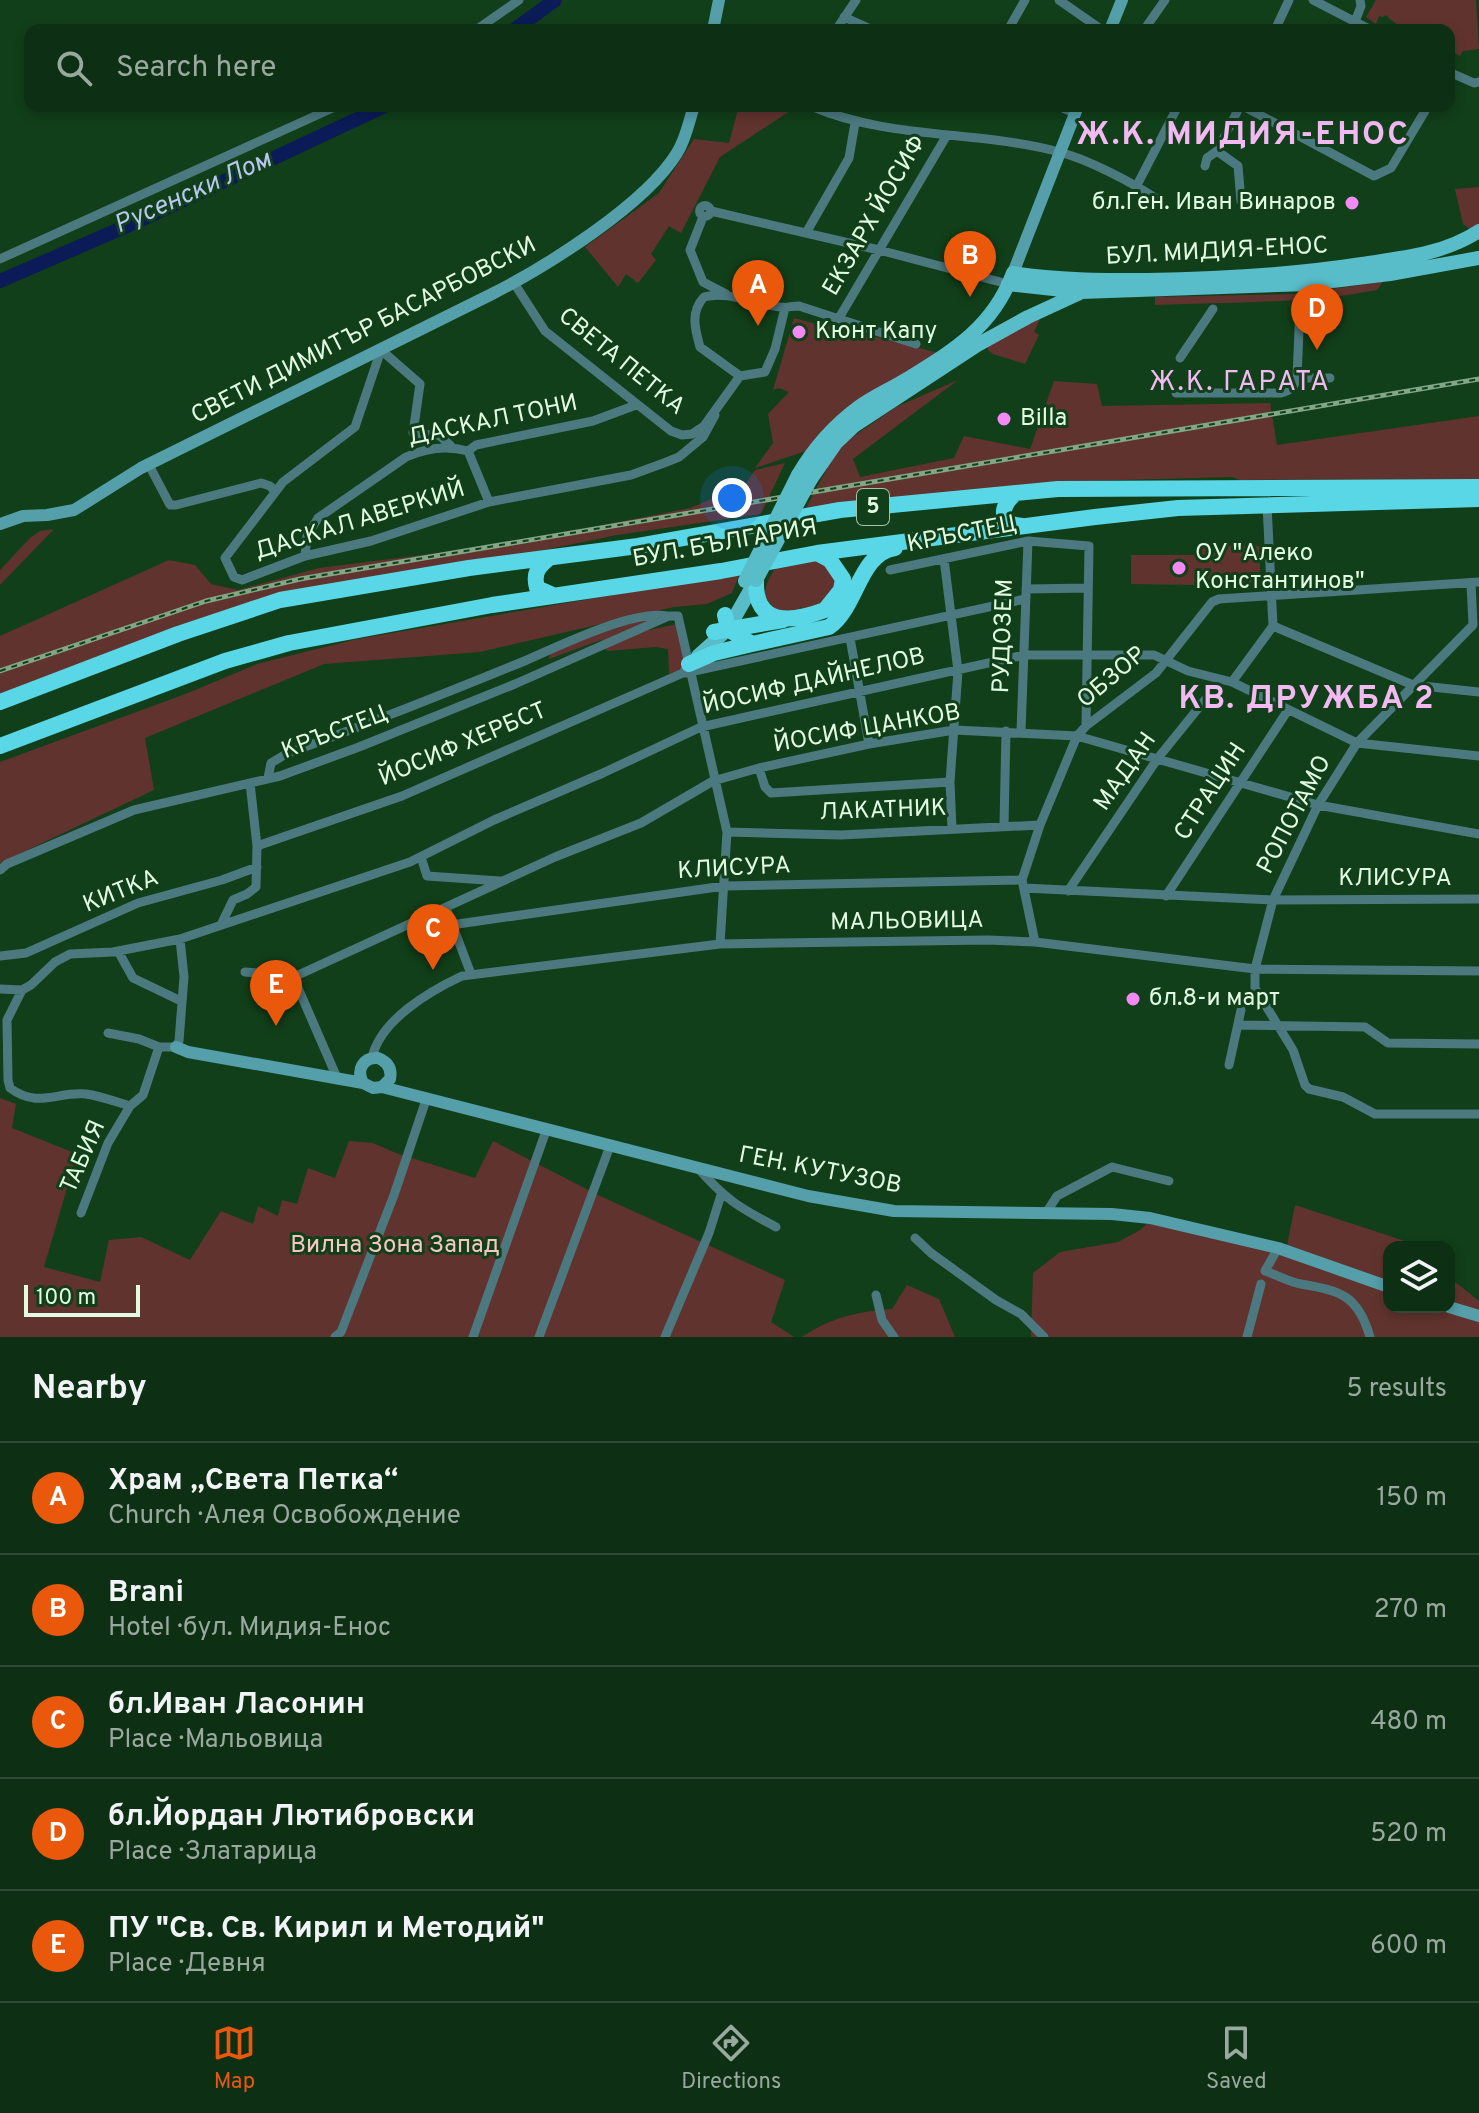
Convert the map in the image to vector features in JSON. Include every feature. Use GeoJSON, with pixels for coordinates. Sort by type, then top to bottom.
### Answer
{"type":"FeatureCollection","features":[{"type":"Feature","properties":{"kind":"highway","name":"БУЛ. БЪЛГАРИЯ"},"geometry":{"type":"LineString","coordinates":[[0,702],[192,629],[280,600],[469,568],[738,530],[840,510],[1058,489],[1479,487]]}},
{"type":"Feature","properties":{"kind":"highway"},"geometry":{"type":"LineString","coordinates":[[1016,493],[1006,504],[1004,515],[1010,524],[1025,534]]}},
{"type":"Feature","properties":{"kind":"highway"},"geometry":{"type":"LineString","coordinates":[[989,495],[999,506],[999,521],[993,530]]}},
{"type":"Feature","properties":{"kind":"highway","name":"БУЛ. БЪЛГАРИЯ"},"geometry":{"type":"LineString","coordinates":[[1,745],[238,657],[361,628],[514,602],[817,553],[993,530],[1025,534],[1178,508],[1479,499]]}},
{"type":"Feature","properties":{"kind":"highway"},"geometry":{"type":"LineString","coordinates":[[687,670],[714,653],[829,627],[839,620],[877,555],[886,549],[963,533]]}},
{"type":"Feature","properties":{"kind":"highway"},"geometry":{"type":"LineString","coordinates":[[722,626],[793,618],[825,610],[841,590],[843,579],[830,560],[817,553]]}},
{"type":"Feature","properties":{"kind":"highway"},"geometry":{"type":"LineString","coordinates":[[549,558],[538,567],[534,580],[537,588],[557,596]]}},
{"type":"Feature","properties":{"kind":"highway"},"geometry":{"type":"LineString","coordinates":[[514,602],[528,587],[531,578],[531,570],[525,562]]}},
{"type":"Feature","properties":{"kind":"highway"},"geometry":{"type":"LineString","coordinates":[[751,580],[757,599],[767,613],[784,619],[793,618]]}},
{"type":"Feature","properties":{"kind":"highway"},"geometry":{"type":"LineString","coordinates":[[722,626],[752,644]]}},
{"type":"Feature","properties":{"kind":"main road","name":"БУЛ. МИДИЯ-ЕНОС"},"geometry":{"type":"LineString","coordinates":[[1010,278],[1201,279],[1285,274],[1428,253],[1475,234]]}},
{"type":"Feature","properties":{"kind":"main road"},"geometry":{"type":"LineString","coordinates":[[1419,270],[1464,254],[1471,248],[1475,234]]}},
{"type":"Feature","properties":{"kind":"main road","name":"БУЛ. МИДИЯ-ЕНОС"},"geometry":{"type":"LineString","coordinates":[[1010,278],[1081,292],[1308,284],[1419,270],[1479,258]]}},
{"type":"Feature","properties":{"kind":"main road","name":"БУЛ. МИДИЯ-ЕНОС"},"geometry":{"type":"LineString","coordinates":[[687,670],[722,626],[751,580],[804,477],[810,456],[837,424],[867,401],[907,379],[979,329],[995,310],[1010,278]]}},
{"type":"Feature","properties":{"kind":"main road","name":"БУЛ. МИДИЯ-ЕНОС"},"geometry":{"type":"LineString","coordinates":[[804,477],[854,426],[979,344],[1081,292]]}},
{"type":"Feature","properties":{"kind":"street"},"geometry":{"type":"LineString","coordinates":[[485,24],[519,0]]}},
{"type":"Feature","properties":{"kind":"street"},"geometry":{"type":"LineString","coordinates":[[714,24],[719,0]]}},
{"type":"Feature","properties":{"kind":"street"},"geometry":{"type":"LineString","coordinates":[[840,24],[856,0]]}},
{"type":"Feature","properties":{"kind":"street"},"geometry":{"type":"LineString","coordinates":[[1011,24],[1025,0]]}},
{"type":"Feature","properties":{"kind":"street"},"geometry":{"type":"LineString","coordinates":[[1059,0],[1093,24]]}},
{"type":"Feature","properties":{"kind":"street"},"geometry":{"type":"LineString","coordinates":[[1112,24],[1122,0]]}},
{"type":"Feature","properties":{"kind":"street"},"geometry":{"type":"LineString","coordinates":[[1148,24],[1165,0]]}},
{"type":"Feature","properties":{"kind":"street"},"geometry":{"type":"LineString","coordinates":[[1278,24],[1289,0]]}},
{"type":"Feature","properties":{"kind":"street"},"geometry":{"type":"LineString","coordinates":[[1313,0],[1359,24]]}},
{"type":"Feature","properties":{"kind":"street"},"geometry":{"type":"LineString","coordinates":[[1355,22],[1362,2]]}},
{"type":"Feature","properties":{"kind":"street"},"geometry":{"type":"LineString","coordinates":[[844,17],[860,24]]}},
{"type":"Feature","properties":{"kind":"street"},"geometry":{"type":"LineString","coordinates":[[1455,75],[1474,83],[1479,82]]}},
{"type":"Feature","properties":{"kind":"street"},"geometry":{"type":"LineString","coordinates":[[0,259],[324,112]]}},
{"type":"Feature","properties":{"kind":"street","name":"СВЕТИ ДИМИТЪР БАСАРБОВСКИ"},"geometry":{"type":"LineString","coordinates":[[0,524],[23,516],[74,510],[149,465],[514,283],[561,254],[614,215],[664,171],[678,151],[692,112]]}},
{"type":"Feature","properties":{"kind":"street"},"geometry":{"type":"LineString","coordinates":[[827,112],[855,123],[1061,152],[1158,200]]}},
{"type":"Feature","properties":{"kind":"street"},"geometry":{"type":"LineString","coordinates":[[835,112],[837,116]]}},
{"type":"Feature","properties":{"kind":"street"},"geometry":{"type":"LineString","coordinates":[[1010,278],[1075,112]]}},
{"type":"Feature","properties":{"kind":"street"},"geometry":{"type":"LineString","coordinates":[[1136,187],[1175,112]]}},
{"type":"Feature","properties":{"kind":"street"},"geometry":{"type":"LineString","coordinates":[[1205,166],[1207,158],[1217,151],[1238,112]]}},
{"type":"Feature","properties":{"kind":"street"},"geometry":{"type":"LineString","coordinates":[[1252,112],[1374,176],[1391,168],[1424,112]]}},
{"type":"Feature","properties":{"kind":"street"},"geometry":{"type":"LineString","coordinates":[[806,233],[849,158],[855,123]]}},
{"type":"Feature","properties":{"kind":"street","name":"ЕКЗАРХ ЙОСИФ"},"geometry":{"type":"LineString","coordinates":[[839,318],[947,135]]}},
{"type":"Feature","properties":{"kind":"street"},"geometry":{"type":"LineString","coordinates":[[1217,151],[1238,166],[1241,201]]}},
{"type":"Feature","properties":{"kind":"street","name":"БУЛ. МИДИЯ-ЕНОС"},"geometry":{"type":"LineString","coordinates":[[729,296],[703,282],[690,250],[707,214],[1010,278]]}},
{"type":"Feature","properties":{"kind":"street","name":"СВЕТА ПЕТКА"},"geometry":{"type":"LineString","coordinates":[[514,283],[545,331],[671,431],[682,435],[697,432],[715,415],[740,376]]}},
{"type":"Feature","properties":{"kind":"street"},"geometry":{"type":"LineString","coordinates":[[785,308],[775,349],[765,372],[740,376],[700,347],[695,329],[696,307],[704,297],[729,296],[785,308],[799,306],[916,344]]}},
{"type":"Feature","properties":{"kind":"street"},"geometry":{"type":"LineString","coordinates":[[1296,382],[1300,306]]}},
{"type":"Feature","properties":{"kind":"street"},"geometry":{"type":"LineString","coordinates":[[1180,358],[1213,309]]}},
{"type":"Feature","properties":{"kind":"street"},"geometry":{"type":"LineString","coordinates":[[381,350],[420,384],[413,433],[440,436],[451,446]]}},
{"type":"Feature","properties":{"kind":"street","name":"ДАСКАЛ АВЕРКИЙ"},"geometry":{"type":"LineString","coordinates":[[381,350],[355,427],[275,491],[225,558],[234,577],[242,580],[305,556],[371,541],[489,502],[631,475],[679,457],[703,437],[715,415]]}},
{"type":"Feature","properties":{"kind":"street"},"geometry":{"type":"LineString","coordinates":[[1176,393],[1281,393],[1296,382],[1330,378]]}},
{"type":"Feature","properties":{"kind":"street","name":"ДАСКАЛ ТОНИ"},"geometry":{"type":"LineString","coordinates":[[305,556],[307,536],[318,518],[406,457],[451,446],[468,451],[476,445],[593,421],[636,405]]}},
{"type":"Feature","properties":{"kind":"street"},"geometry":{"type":"LineString","coordinates":[[468,451],[489,502]]}},
{"type":"Feature","properties":{"kind":"street"},"geometry":{"type":"LineString","coordinates":[[149,465],[170,505],[261,483],[275,491]]}},
{"type":"Feature","properties":{"kind":"street"},"geometry":{"type":"LineString","coordinates":[[1232,682],[1273,626],[1267,505]]}},
{"type":"Feature","properties":{"kind":"street","name":"КРЪСТЕЦ"},"geometry":{"type":"LineString","coordinates":[[890,570],[944,559],[1025,534],[1089,546],[1088,588]]}},
{"type":"Feature","properties":{"kind":"street","name":"РУДОЗЕМ"},"geometry":{"type":"LineString","coordinates":[[1021,732],[1025,534]]}},
{"type":"Feature","properties":{"kind":"street"},"geometry":{"type":"LineString","coordinates":[[944,559],[958,671],[950,782],[952,829]]}},
{"type":"Feature","properties":{"kind":"street","name":"ОБЗОР"},"geometry":{"type":"LineString","coordinates":[[1035,942],[1023,884],[1040,825],[1077,736],[1154,675],[1215,600],[1475,583]]}},
{"type":"Feature","properties":{"kind":"street","name":"РОПОТАМО"},"geometry":{"type":"LineString","coordinates":[[1255,969],[1273,900],[1318,805],[1357,743],[1476,626],[1475,583]]}},
{"type":"Feature","properties":{"kind":"street"},"geometry":{"type":"LineString","coordinates":[[1086,726],[1088,588]]}},
{"type":"Feature","properties":{"kind":"street","name":"ЙОСИФ ХЕРБСТ"},"geometry":{"type":"LineString","coordinates":[[257,846],[402,796],[687,670],[950,616],[1026,594],[1088,588]]}},
{"type":"Feature","properties":{"kind":"street"},"geometry":{"type":"LineString","coordinates":[[268,778],[271,763],[286,754],[589,633],[657,614],[674,616],[727,832],[720,944]]}},
{"type":"Feature","properties":{"kind":"street","name":"КРЪСТЕЦ"},"geometry":{"type":"LineString","coordinates":[[0,870],[7,864],[134,810],[268,778],[359,747],[674,616]]}},
{"type":"Feature","properties":{"kind":"street"},"geometry":{"type":"LineString","coordinates":[[1273,626],[1413,685],[1479,692]]}},
{"type":"Feature","properties":{"kind":"street"},"geometry":{"type":"LineString","coordinates":[[850,638],[869,744]]}},
{"type":"Feature","properties":{"kind":"street","name":"ЙОСИФ ДАЙНЕЛОВ"},"geometry":{"type":"LineString","coordinates":[[22,990],[63,957],[77,953],[118,951],[180,939],[421,857],[494,820],[701,727],[1024,655],[1154,655],[1180,668],[1232,682],[1357,743],[1479,756]]}},
{"type":"Feature","properties":{"kind":"street","name":"МАДАН"},"geometry":{"type":"LineString","coordinates":[[1068,891],[1158,758],[1221,680]]}},
{"type":"Feature","properties":{"kind":"street","name":"СТРАЦИН"},"geometry":{"type":"LineString","coordinates":[[1166,896],[1288,710]]}},
{"type":"Feature","properties":{"kind":"street","name":"ЙОСИФ ЦАНКОВ"},"geometry":{"type":"LineString","coordinates":[[296,976],[502,881],[641,823],[713,781],[869,744],[954,730],[1077,736],[1318,805],[1479,834]]}},
{"type":"Feature","properties":{"kind":"street"},"geometry":{"type":"LineString","coordinates":[[1004,825],[1006,731]]}},
{"type":"Feature","properties":{"kind":"street"},"geometry":{"type":"LineString","coordinates":[[759,768],[765,787],[771,793],[950,782]]}},
{"type":"Feature","properties":{"kind":"street"},"geometry":{"type":"LineString","coordinates":[[221,925],[233,900],[256,887],[257,846],[250,783]]}},
{"type":"Feature","properties":{"kind":"street","name":"ЛАКАТНИК"},"geometry":{"type":"LineString","coordinates":[[727,832],[841,835],[1040,825]]}},
{"type":"Feature","properties":{"kind":"street"},"geometry":{"type":"LineString","coordinates":[[421,857],[427,876],[502,881]]}},
{"type":"Feature","properties":{"kind":"street","name":"КИТКА"},"geometry":{"type":"LineString","coordinates":[[0,956],[26,953],[138,903],[257,867]]}},
{"type":"Feature","properties":{"kind":"street","name":"КЛИСУРА"},"geometry":{"type":"LineString","coordinates":[[451,925],[724,886],[1023,884],[1068,891],[1273,900],[1479,899]]}},
{"type":"Feature","properties":{"kind":"street"},"geometry":{"type":"LineString","coordinates":[[446,908],[471,974]]}},
{"type":"Feature","properties":{"kind":"street"},"geometry":{"type":"LineString","coordinates":[[108,1033],[139,1039],[159,1047],[176,1047],[182,1017],[184,977],[180,939]]}},
{"type":"Feature","properties":{"kind":"street","name":"МАЛЬОВИЦА"},"geometry":{"type":"LineString","coordinates":[[372,1058],[375,1045],[398,1019],[449,982],[471,974],[720,944],[1035,942],[1255,969],[1479,971]]}},
{"type":"Feature","properties":{"kind":"street"},"geometry":{"type":"LineString","coordinates":[[118,951],[133,978],[181,1001]]}},
{"type":"Feature","properties":{"kind":"street"},"geometry":{"type":"LineString","coordinates":[[1255,969],[1258,995],[1293,1050],[1305,1085],[1315,1092],[1343,1097],[1375,1114],[1479,1114]]}},
{"type":"Feature","properties":{"kind":"street"},"geometry":{"type":"LineString","coordinates":[[245,972],[296,976],[295,981],[338,1080]]}},
{"type":"Feature","properties":{"kind":"street"},"geometry":{"type":"LineString","coordinates":[[0,989],[22,990]]}},
{"type":"Feature","properties":{"kind":"street","name":"ТАБИЯ"},"geometry":{"type":"LineString","coordinates":[[22,990],[7,1020],[10,1088],[46,1100],[85,1094],[130,1106],[108,1143],[81,1213]]}},
{"type":"Feature","properties":{"kind":"street"},"geometry":{"type":"LineString","coordinates":[[1229,1065],[1241,1010]]}},
{"type":"Feature","properties":{"kind":"street"},"geometry":{"type":"LineString","coordinates":[[1238,1025],[1365,1027],[1388,1043],[1479,1044]]}},
{"type":"Feature","properties":{"kind":"street"},"geometry":{"type":"LineString","coordinates":[[130,1106],[143,1095],[159,1047]]}},
{"type":"Feature","properties":{"kind":"street","name":"ГЕН. КУТУЗОВ"},"geometry":{"type":"LineString","coordinates":[[176,1047],[188,1052],[363,1083],[373,1088],[382,1087],[808,1196],[894,1211],[1112,1214],[1150,1218],[1278,1248],[1383,1285]]}},
{"type":"Feature","properties":{"kind":"street"},"geometry":{"type":"LineString","coordinates":[[363,1083],[360,1077],[362,1065],[372,1058],[383,1060],[390,1068],[390,1079],[382,1087]]}},
{"type":"Feature","properties":{"kind":"street"},"geometry":{"type":"LineString","coordinates":[[335,1337],[341,1332],[394,1195],[426,1100]]}},
{"type":"Feature","properties":{"kind":"street"},"geometry":{"type":"LineString","coordinates":[[473,1337],[546,1131]]}},
{"type":"Feature","properties":{"kind":"street"},"geometry":{"type":"LineString","coordinates":[[539,1337],[610,1146]]}},
{"type":"Feature","properties":{"kind":"street"},"geometry":{"type":"LineString","coordinates":[[697,1167],[734,1205],[776,1227]]}},
{"type":"Feature","properties":{"kind":"street"},"geometry":{"type":"LineString","coordinates":[[1046,1213],[1057,1196],[1112,1167],[1169,1181]]}},
{"type":"Feature","properties":{"kind":"street"},"geometry":{"type":"LineString","coordinates":[[665,1337],[709,1233],[721,1195]]}},
{"type":"Feature","properties":{"kind":"street"},"geometry":{"type":"LineString","coordinates":[[915,1238],[996,1300],[1021,1314],[1044,1337]]}},
{"type":"Feature","properties":{"kind":"street"},"geometry":{"type":"LineString","coordinates":[[1278,1248],[1265,1271],[1301,1284],[1316,1284],[1350,1298],[1366,1321],[1370,1337]]}},
{"type":"Feature","properties":{"kind":"street"},"geometry":{"type":"LineString","coordinates":[[1247,1337],[1261,1284]]}},
{"type":"Feature","properties":{"kind":"street"},"geometry":{"type":"LineString","coordinates":[[876,1295],[882,1320],[894,1337]]}},
{"type":"Feature","properties":{"kind":"street"},"geometry":{"type":"LineString","coordinates":[[1455,1309],[1479,1316]]}},
{"type":"Feature","properties":{"kind":"green space"},"geometry":{"type":"Polygon","coordinates":[[[1376,0],[1476,0],[1479,49],[1463,51],[1460,56],[1455,53],[1455,24],[1396,24],[1386,15],[1379,16],[1376,24],[1366,17],[1376,0]]]}},
{"type":"Feature","properties":{"kind":"green space"},"geometry":{"type":"Polygon","coordinates":[[[737,112],[788,112],[720,157],[681,233],[669,226],[651,254],[656,260],[638,283],[626,274],[618,287],[585,247],[659,193],[694,139],[729,143],[737,112]]]}},
{"type":"Feature","properties":{"kind":"green space"},"geometry":{"type":"Polygon","coordinates":[[[1479,187],[1479,225],[1470,229],[1463,224],[1455,189],[1479,187]]]}},
{"type":"Feature","properties":{"kind":"green space"},"geometry":{"type":"Polygon","coordinates":[[[1383,282],[1377,290],[1322,298],[1155,305],[1155,297],[1294,294],[1383,282]]]}},
{"type":"Feature","properties":{"kind":"green space"},"geometry":{"type":"Polygon","coordinates":[[[1041,317],[1034,332],[1039,335],[1025,364],[988,350],[988,345],[1041,317]]]}},
{"type":"Feature","properties":{"kind":"green space"},"geometry":{"type":"Polygon","coordinates":[[[794,318],[827,327],[833,324],[939,353],[806,451],[755,468],[773,443],[768,414],[789,392],[779,388],[773,390],[794,318]]]}},
{"type":"Feature","properties":{"kind":"green space"},"geometry":{"type":"Polygon","coordinates":[[[958,380],[853,459],[860,477],[954,458],[964,436],[1030,449],[1054,381],[1097,384],[1102,406],[1270,403],[1277,445],[1479,416],[1479,479],[1240,480],[1232,477],[1085,481],[806,508],[839,446],[896,407],[958,380]]]}},
{"type":"Feature","properties":{"kind":"green space"},"geometry":{"type":"Polygon","coordinates":[[[785,463],[761,514],[353,580],[0,698],[0,636],[169,560],[195,565],[211,584],[238,590],[319,568],[501,545],[690,508],[745,485],[755,470],[785,463]]]}},
{"type":"Feature","properties":{"kind":"green space"},"geometry":{"type":"Polygon","coordinates":[[[54,529],[0,585],[0,570],[31,537],[40,531],[54,529]]]}},
{"type":"Feature","properties":{"kind":"green space"},"geometry":{"type":"Polygon","coordinates":[[[1198,546],[1260,546],[1260,586],[1131,584],[1131,555],[1197,555],[1198,546]]]}},
{"type":"Feature","properties":{"kind":"green space"},"geometry":{"type":"Polygon","coordinates":[[[813,560],[831,567],[836,585],[822,606],[803,610],[800,606],[800,611],[793,612],[774,608],[764,594],[775,569],[813,560]]]}},
{"type":"Feature","properties":{"kind":"green space"},"geometry":{"type":"Polygon","coordinates":[[[740,573],[732,593],[707,604],[674,607],[480,652],[324,664],[145,738],[154,790],[0,863],[0,762],[188,693],[257,664],[357,639],[740,573]]]}},
{"type":"Feature","properties":{"kind":"green space"},"geometry":{"type":"Polygon","coordinates":[[[660,616],[607,639],[677,624],[685,665],[681,670],[669,674],[668,649],[607,651],[601,640],[549,659],[550,651],[596,632],[660,616]]]}},
{"type":"Feature","properties":{"kind":"green space","name":"Вилна Зона Запад"},"geometry":{"type":"Polygon","coordinates":[[[0,1098],[16,1104],[12,1128],[77,1154],[44,1267],[100,1282],[109,1240],[141,1237],[190,1260],[221,1211],[253,1224],[258,1206],[278,1216],[282,1200],[297,1204],[308,1168],[335,1178],[349,1141],[373,1143],[475,1178],[493,1141],[600,1196],[785,1280],[771,1322],[794,1337],[0,1337],[0,1098]]]}},
{"type":"Feature","properties":{"kind":"green space"},"geometry":{"type":"Polygon","coordinates":[[[1295,1205],[1405,1241],[1383,1241],[1383,1313],[1455,1313],[1455,1282],[1479,1301],[1479,1337],[1031,1337],[1033,1273],[1060,1252],[1118,1242],[1148,1223],[1286,1251],[1295,1205]]]}},
{"type":"Feature","properties":{"kind":"green space"},"geometry":{"type":"Polygon","coordinates":[[[907,1285],[939,1299],[955,1337],[802,1337],[845,1317],[892,1309],[907,1285]]]}},
{"type":"Feature","properties":{"kind":"waterway","name":"Русенски Лом"},"geometry":{"type":"LineString","coordinates":[[522,24],[555,0]]}},
{"type":"Feature","properties":{"kind":"waterway","name":"Русенски Лом"},"geometry":{"type":"LineString","coordinates":[[0,281],[143,219],[372,112]]}},
{"type":"Feature","properties":{"kind":"railway"},"geometry":{"type":"LineString","coordinates":[[0,671],[206,601],[300,579],[1479,379]]}},
{"type":"Feature","properties":{"kind":"place","name":"бл.Ген. Иван Винаров"},"geometry":{"type":"Point","coordinates":[1352,203]}},
{"type":"Feature","properties":{"kind":"place","name":"Brani"},"geometry":{"type":"Point","coordinates":[970,297]}},
{"type":"Feature","properties":{"kind":"place","name":"Храм „Света Петка“"},"geometry":{"type":"Point","coordinates":[758,326]}},
{"type":"Feature","properties":{"kind":"place","name":"Кюнт Капу"},"geometry":{"type":"Point","coordinates":[799,332]}},
{"type":"Feature","properties":{"kind":"place","name":"бл.Йордан Лютибровски"},"geometry":{"type":"Point","coordinates":[1317,350]}},
{"type":"Feature","properties":{"kind":"place","name":"Billa"},"geometry":{"type":"Point","coordinates":[1004,419]}},
{"type":"Feature","properties":{"kind":"place","name":"ОУ \"Алеко Константинов\""},"geometry":{"type":"Point","coordinates":[1179,568]}},
{"type":"Feature","properties":{"kind":"place","name":"бл.Иван Ласонин"},"geometry":{"type":"Point","coordinates":[433,970]}},
{"type":"Feature","properties":{"kind":"place","name":"бл.8-и март"},"geometry":{"type":"Point","coordinates":[1133,999]}},
{"type":"Feature","properties":{"kind":"place","name":"ПУ \"Св. Св. Кирил и Методий\""},"geometry":{"type":"Point","coordinates":[276,1026]}},
{"type":"Feature","properties":{"kind":"district","name":"Ж.К. МИДИЯ-ЕНОС"},"geometry":{"type":"Point","coordinates":[1243,136]}},
{"type":"Feature","properties":{"kind":"district","name":"Ж.К. ГАРАТА"},"geometry":{"type":"Point","coordinates":[1240,383]}},
{"type":"Feature","properties":{"kind":"district","name":"КВ. ДРУЖБА 2"},"geometry":{"type":"Point","coordinates":[1307,700]}}]}
